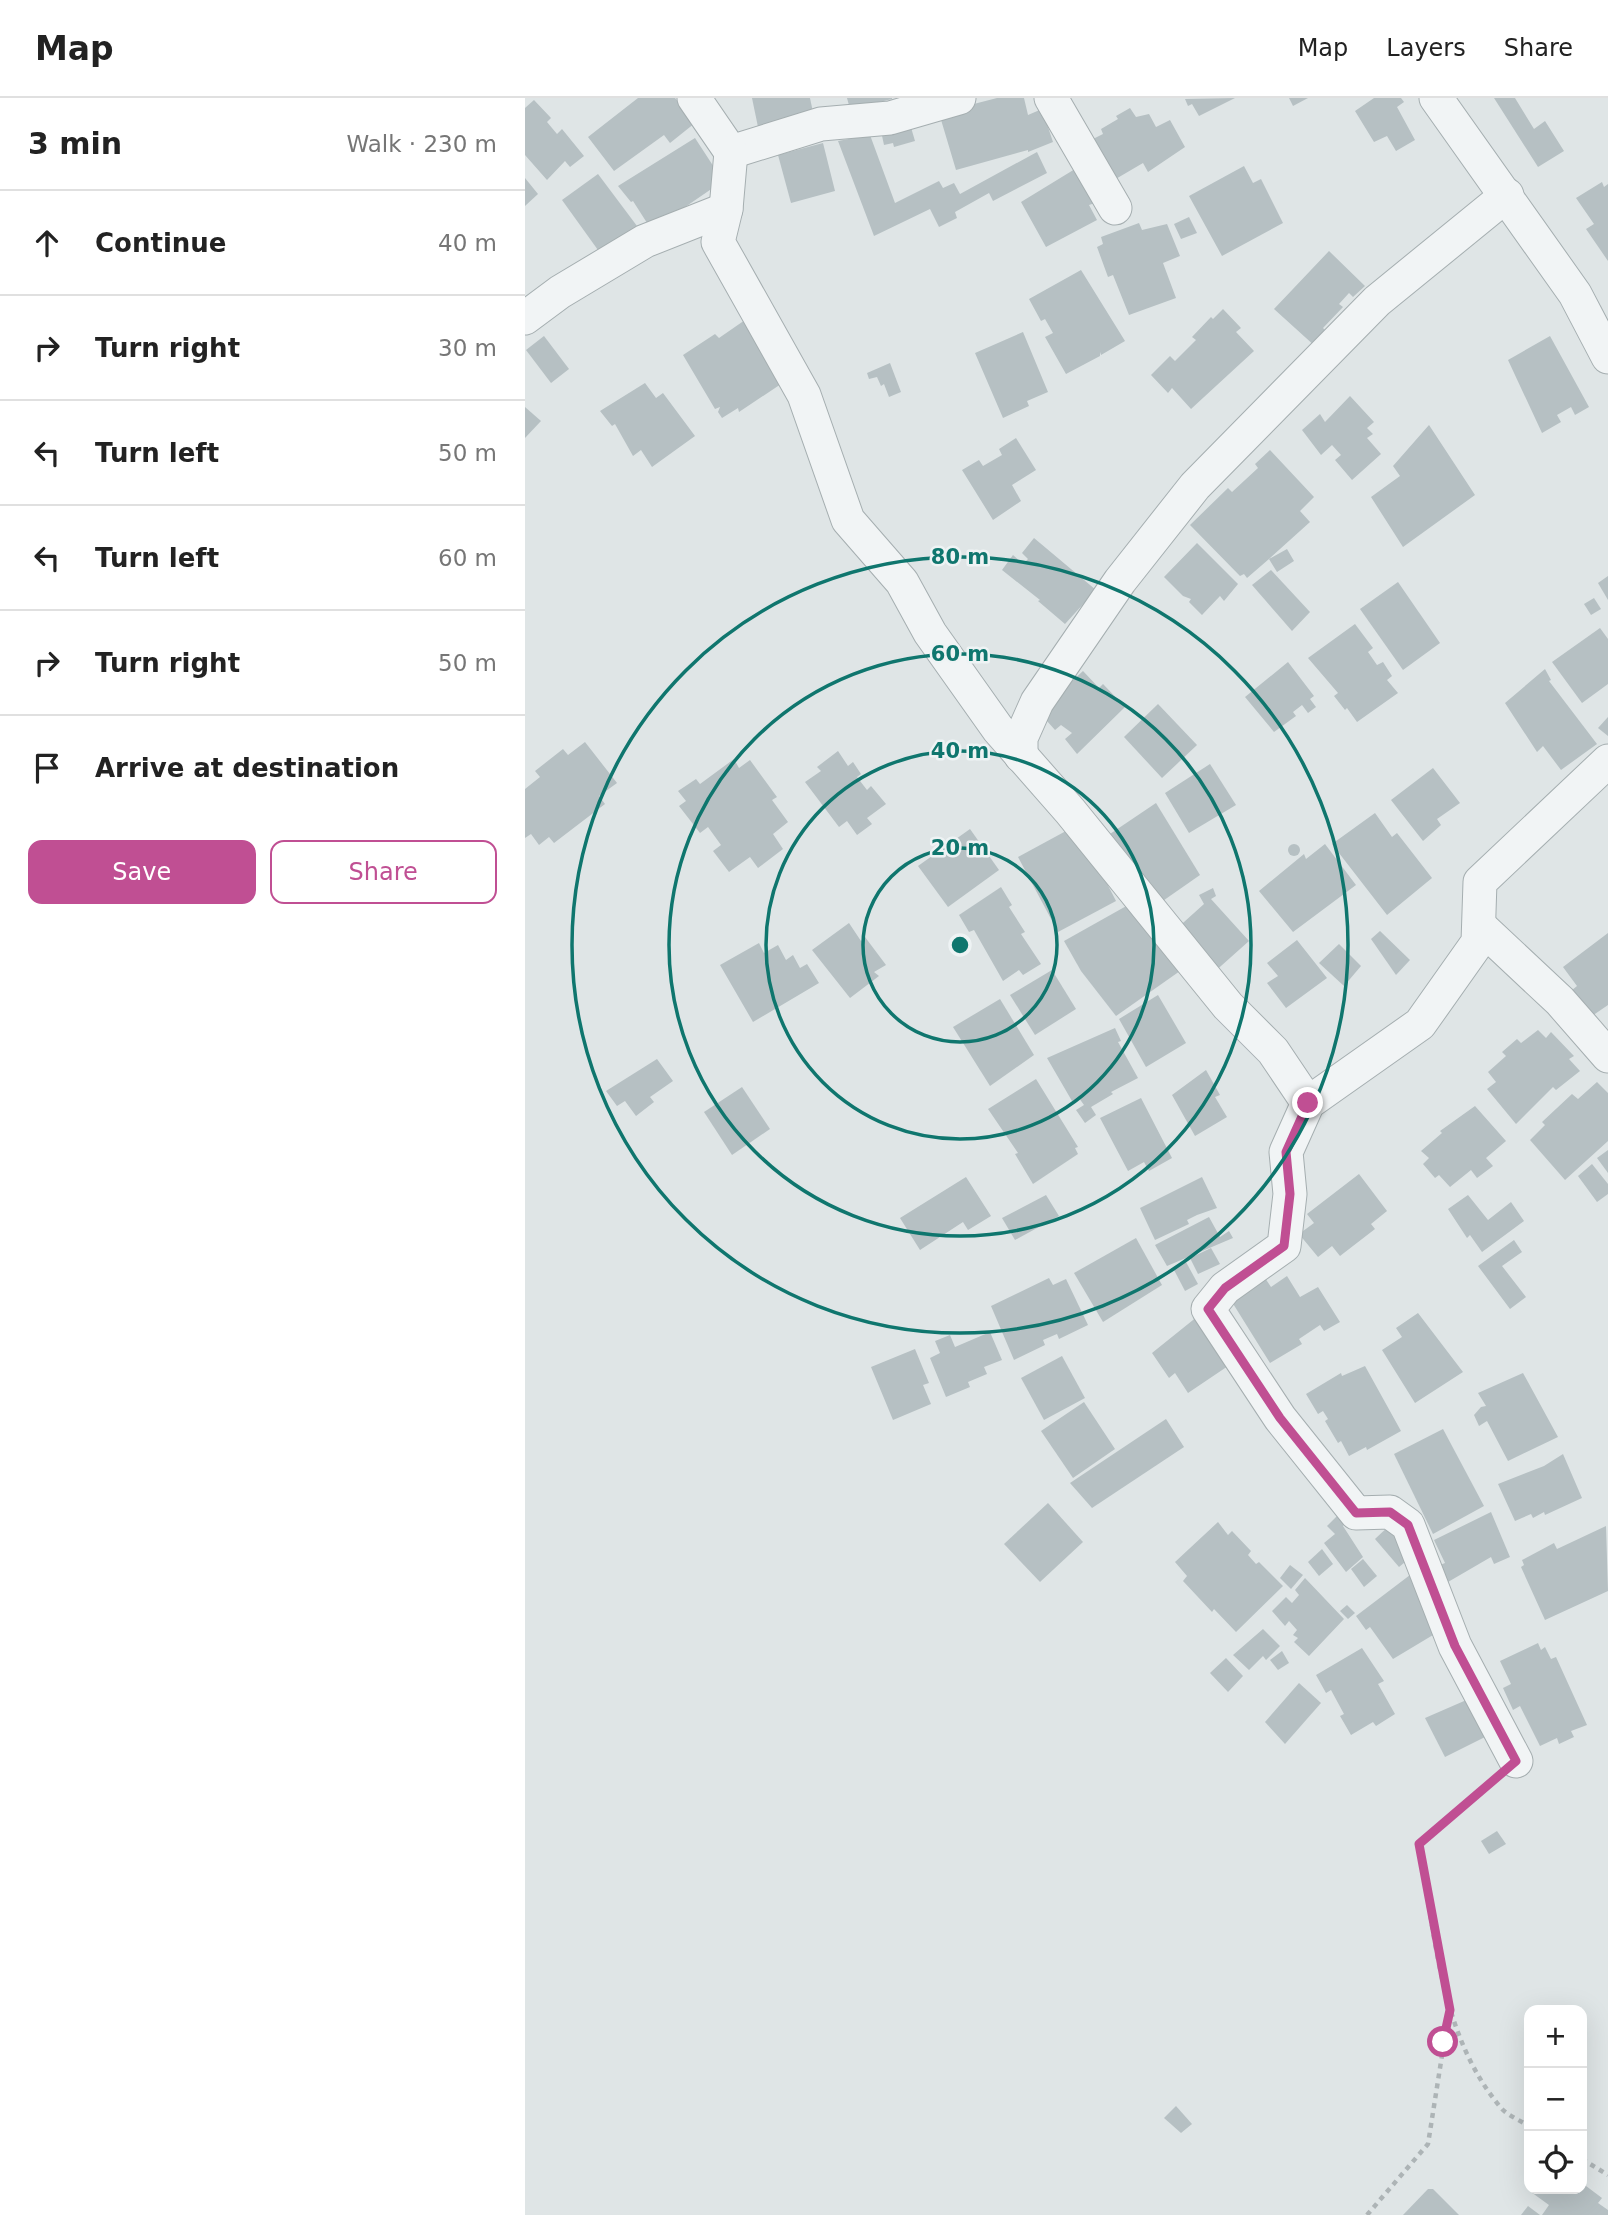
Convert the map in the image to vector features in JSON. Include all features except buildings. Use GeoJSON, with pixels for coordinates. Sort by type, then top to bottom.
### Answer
{"type":"FeatureCollection","features":[{"type":"Feature","properties":{"kind":"street"},"geometry":{"type":"LineString","coordinates":[[694,98],[731,152],[726,209],[718,242],[804,395],[848,520],[902,582],[930,633],[1021,756],[1070,811],[1228,1006],[1273,1051],[1308,1103]]}},
{"type":"Feature","properties":{"kind":"street"},"geometry":{"type":"LineString","coordinates":[[731,152],[821,124],[890,118],[959,98]]}},
{"type":"Feature","properties":{"kind":"street"},"geometry":{"type":"LineString","coordinates":[[1051,98],[1115,208]]}},
{"type":"Feature","properties":{"kind":"street"},"geometry":{"type":"LineString","coordinates":[[1436,98],[1575,294],[1608,357]]}},
{"type":"Feature","properties":{"kind":"street"},"geometry":{"type":"LineString","coordinates":[[1021,756],[1021,737],[1037,702],[1120,582],[1195,486],[1377,301],[1507,195]]}},
{"type":"Feature","properties":{"kind":"street"},"geometry":{"type":"LineString","coordinates":[[525,318],[560,292],[645,240],[726,209]]}},
{"type":"Feature","properties":{"kind":"street"},"geometry":{"type":"LineString","coordinates":[[1516,1761],[1455,1646],[1408,1525],[1390,1512],[1356,1513],[1280,1418],[1208,1309],[1225,1288],[1284,1246],[1290,1194],[1286,1152],[1308,1103],[1420,1024],[1479,942],[1481,882],[1608,761]]}},
{"type":"Feature","properties":{"kind":"street"},"geometry":{"type":"LineString","coordinates":[[1481,927],[1560,1001],[1608,1056]]}},
{"type":"Feature","properties":{"kind":"path"},"geometry":{"type":"LineString","coordinates":[[1516,1761],[1419,1844],[1450,2010],[1469,2058],[1503,2111],[1524,2123]]}},
{"type":"Feature","properties":{"kind":"path"},"geometry":{"type":"LineString","coordinates":[[1367,2215],[1428,2144],[1450,2010]]}},
{"type":"Feature","properties":{"kind":"path"},"geometry":{"type":"LineString","coordinates":[[1587,2162],[1608,2175]]}},
{"type":"Feature","properties":{"kind":"route"},"geometry":{"type":"LineString","coordinates":[[1308,1103],[1286,1152],[1290,1194],[1284,1246],[1225,1288],[1208,1309],[1280,1418],[1356,1513],[1390,1512],[1408,1525],[1455,1646],[1516,1761],[1419,1844],[1450,2010],[1443,2042]]}}]}
